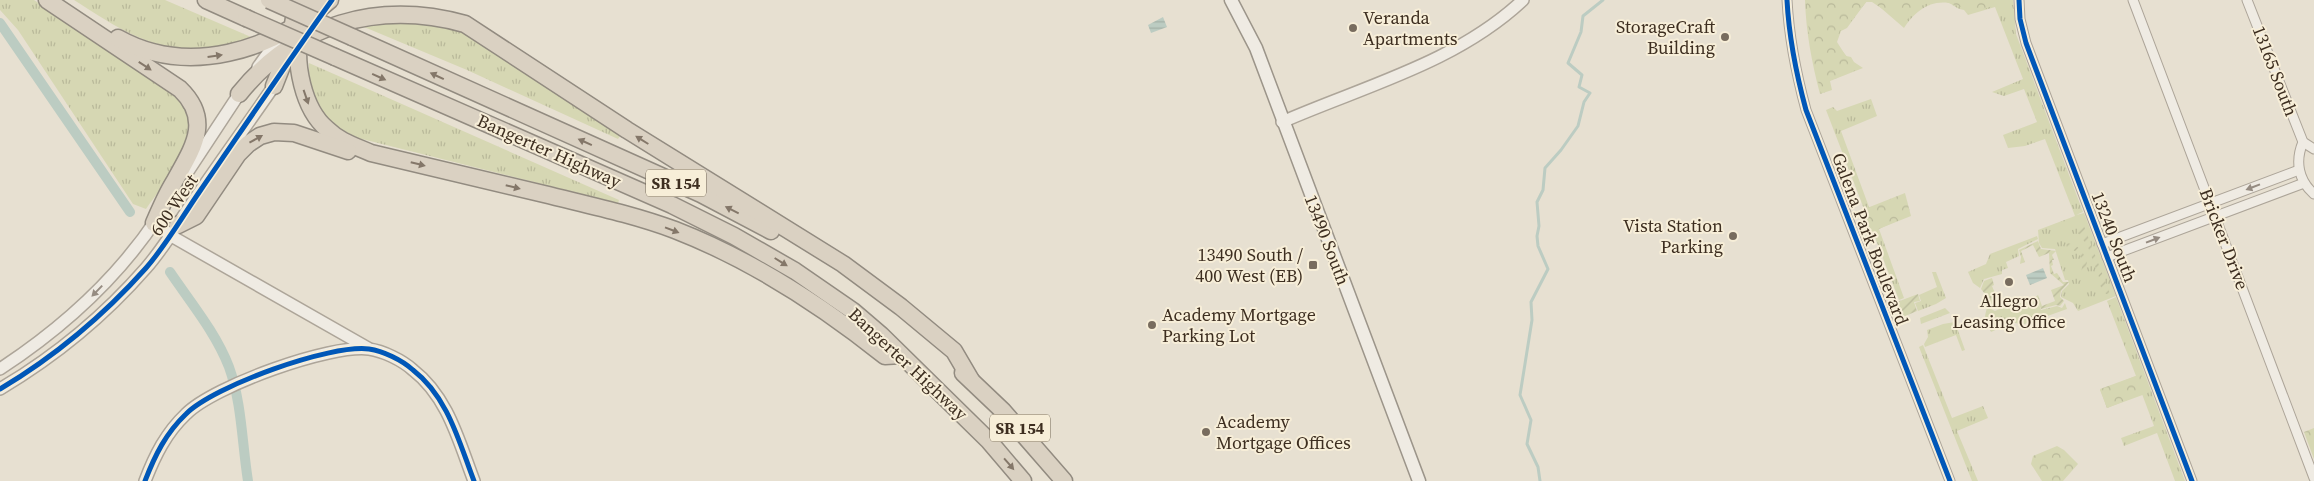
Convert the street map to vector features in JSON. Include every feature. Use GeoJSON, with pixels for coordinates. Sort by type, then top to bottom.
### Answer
{"type":"FeatureCollection","features":[{"type":"Feature","properties":{"kind":"highway"},"geometry":{"type":"LineString","coordinates":[[46,0],[180,88],[194,107],[198,123],[195,144],[162,204],[154,223]]}},
{"type":"Feature","properties":{"kind":"highway"},"geometry":{"type":"LineString","coordinates":[[58,0],[125,42],[150,52],[178,57],[199,58],[223,55],[252,46],[297,27],[360,6],[385,2],[412,3],[438,10],[457,19],[683,166],[843,264],[901,307],[954,351],[971,380]]}},
{"type":"Feature","properties":{"kind":"highway","name":"Bangerter Highway"},"geometry":{"type":"LineString","coordinates":[[206,0],[657,198],[734,236],[795,271],[845,306],[881,335],[977,428],[1024,481]]}},
{"type":"Feature","properties":{"kind":"highway","name":"Bangerter Highway"},"geometry":{"type":"LineString","coordinates":[[269,0],[701,194],[762,226],[865,292],[971,380],[1028,437],[1064,481]]}},
{"type":"Feature","properties":{"kind":"highway"},"geometry":{"type":"LineString","coordinates":[[274,86],[309,0]]}},
{"type":"Feature","properties":{"kind":"highway"},"geometry":{"type":"LineString","coordinates":[[239,94],[297,27],[331,0]]}},
{"type":"Feature","properties":{"kind":"highway"},"geometry":{"type":"LineString","coordinates":[[449,4],[481,26],[513,56]]}},
{"type":"Feature","properties":{"kind":"highway"},"geometry":{"type":"LineString","coordinates":[[297,27],[304,95],[316,118],[339,138],[371,153],[626,214],[675,230],[730,254],[787,285],[844,324],[885,356],[901,354]]}},
{"type":"Feature","properties":{"kind":"highway"},"geometry":{"type":"LineString","coordinates":[[175,231],[196,216],[238,154],[260,136],[274,132],[288,132],[360,154],[371,153]]}},
{"type":"Feature","properties":{"kind":"main road","name":"13490 South"},"geometry":{"type":"LineString","coordinates":[[1232,0],[1256,48],[1282,122],[1419,481]]}},
{"type":"Feature","properties":{"kind":"street"},"geometry":{"type":"LineString","coordinates":[[1282,122],[1425,64],[1488,29],[1523,0]]}},
{"type":"Feature","properties":{"kind":"street","name":"Galena Park Boulevard"},"geometry":{"type":"LineString","coordinates":[[1787,0],[1792,49],[1806,110],[1950,481]]}},
{"type":"Feature","properties":{"kind":"street","name":"13240 South"},"geometry":{"type":"LineString","coordinates":[[2019,0],[2020,19],[2026,43],[2192,481]]}},
{"type":"Feature","properties":{"kind":"street","name":"Bricker Drive"},"geometry":{"type":"LineString","coordinates":[[2133,0],[2314,478]]}},
{"type":"Feature","properties":{"kind":"street","name":"13165 South"},"geometry":{"type":"LineString","coordinates":[[2247,0],[2303,142]]}},
{"type":"Feature","properties":{"kind":"street","name":"600 West"},"geometry":{"type":"LineString","coordinates":[[0,389],[61,347],[103,312],[145,269],[175,231],[274,86]]}},
{"type":"Feature","properties":{"kind":"street","name":"600 West"},"geometry":{"type":"LineString","coordinates":[[0,370],[55,329],[86,302],[124,262],[154,223],[239,94]]}},
{"type":"Feature","properties":{"kind":"street"},"geometry":{"type":"LineString","coordinates":[[2314,149],[2303,142],[2298,157],[2299,170],[2304,183],[2314,194]]}},
{"type":"Feature","properties":{"kind":"street"},"geometry":{"type":"LineString","coordinates":[[2102,244],[2299,170]]}},
{"type":"Feature","properties":{"kind":"street"},"geometry":{"type":"LineString","coordinates":[[2107,257],[2304,183]]}},
{"type":"Feature","properties":{"kind":"street"},"geometry":{"type":"LineString","coordinates":[[154,223],[175,231],[370,350],[391,357],[412,368],[429,384],[446,408],[474,481]]}},
{"type":"Feature","properties":{"kind":"street"},"geometry":{"type":"LineString","coordinates":[[145,481],[166,436],[187,413],[206,398],[248,379],[321,354],[345,349],[370,350]]}},
{"type":"Feature","properties":{"kind":"green space"},"geometry":{"type":"Polygon","coordinates":[[[0,0],[34,0],[176,94],[183,103],[191,122],[187,146],[175,168],[146,209],[133,204],[18,30],[0,10],[0,0]]]}},
{"type":"Feature","properties":{"kind":"green space"},"geometry":{"type":"Polygon","coordinates":[[[74,0],[165,0],[251,37],[225,45],[201,49],[178,48],[157,44],[117,26],[74,0]]]}},
{"type":"Feature","properties":{"kind":"green space"},"geometry":{"type":"Polygon","coordinates":[[[1805,0],[2013,0],[2016,34],[2083,212],[2076,215],[2084,213],[2116,296],[2078,311],[2073,303],[2061,297],[2062,291],[2069,284],[2068,280],[2065,280],[2055,249],[2042,248],[2039,243],[2038,230],[2075,216],[2045,139],[2025,146],[2008,148],[2003,135],[2037,122],[2024,89],[2004,96],[1992,92],[2023,79],[1995,7],[1968,15],[1964,10],[1949,3],[1935,4],[1922,9],[1912,17],[1904,28],[1874,2],[1866,2],[1847,28],[1841,31],[1837,42],[1846,56],[1851,57],[1854,62],[1863,68],[1830,81],[1832,90],[1820,94],[1810,48],[1805,0]]]}},
{"type":"Feature","properties":{"kind":"green space"},"geometry":{"type":"Polygon","coordinates":[[[1807,0],[1868,0],[1846,27],[1840,30],[1835,43],[1858,69],[1829,81],[1831,89],[1821,93],[1811,47],[1807,0]]]}},
{"type":"Feature","properties":{"kind":"green space"},"geometry":{"type":"Polygon","coordinates":[[[1869,0],[1939,0],[1920,7],[1906,21],[1898,12],[1884,10],[1869,0]]]}},
{"type":"Feature","properties":{"kind":"green space"},"geometry":{"type":"Polygon","coordinates":[[[1940,0],[2011,0],[1968,14],[1964,8],[1940,0]]]}},
{"type":"Feature","properties":{"kind":"green space"},"geometry":{"type":"Polygon","coordinates":[[[377,11],[460,31],[620,136],[618,139],[467,70],[345,19],[377,11]]]}},
{"type":"Feature","properties":{"kind":"green space"},"geometry":{"type":"Polygon","coordinates":[[[309,63],[619,200],[618,203],[358,138],[336,125],[315,99],[309,76],[309,63]]]}},
{"type":"Feature","properties":{"kind":"green space"},"geometry":{"type":"Polygon","coordinates":[[[1871,99],[1877,116],[1841,131],[1869,207],[1908,209],[1910,215],[1879,229],[1904,298],[1899,300],[1826,110],[1833,107],[1837,111],[1871,99]]]}},
{"type":"Feature","properties":{"kind":"green space"},"geometry":{"type":"Polygon","coordinates":[[[1905,193],[1911,216],[1871,232],[1862,210],[1905,193]]]}},
{"type":"Feature","properties":{"kind":"green space"},"geometry":{"type":"Polygon","coordinates":[[[2082,221],[2110,294],[2106,294],[2099,284],[2099,277],[2088,247],[2078,232],[2077,225],[2082,221]]]}},
{"type":"Feature","properties":{"kind":"green space"},"geometry":{"type":"Polygon","coordinates":[[[2037,236],[2038,239],[2018,249],[2019,256],[2006,262],[2008,268],[2002,270],[2002,274],[1984,279],[1980,288],[1973,283],[1968,272],[1986,264],[1990,254],[2037,236]]]}},
{"type":"Feature","properties":{"kind":"green space"},"geometry":{"type":"Polygon","coordinates":[[[2038,241],[2041,249],[2056,251],[2052,255],[2054,260],[2052,260],[2053,265],[2051,266],[2054,274],[2057,273],[2063,282],[2069,282],[2061,291],[2060,297],[2064,301],[2060,306],[2056,305],[2041,309],[2037,300],[2033,299],[2038,295],[2042,306],[2055,301],[2051,290],[2064,285],[2050,273],[2049,253],[2039,257],[2033,245],[2021,251],[2025,262],[2020,264],[2019,250],[2038,241]]]}},
{"type":"Feature","properties":{"kind":"green space"},"geometry":{"type":"Polygon","coordinates":[[[2066,243],[2080,249],[2087,262],[2084,276],[2079,281],[2082,259],[2077,252],[2067,248],[2066,243]]]}},
{"type":"Feature","properties":{"kind":"green space"},"geometry":{"type":"Polygon","coordinates":[[[1932,272],[1936,272],[1946,298],[1918,311],[1915,303],[1921,301],[1919,295],[1937,287],[1932,272]]]}},
{"type":"Feature","properties":{"kind":"green space"},"geometry":{"type":"Polygon","coordinates":[[[1992,278],[1994,285],[1992,286],[1997,298],[2000,297],[2003,305],[1996,309],[1987,306],[1985,294],[1981,289],[1984,281],[1992,278]]]}},
{"type":"Feature","properties":{"kind":"green space"},"geometry":{"type":"Polygon","coordinates":[[[1918,294],[1920,301],[1914,302],[1917,311],[1903,317],[1897,302],[1918,294]]]}},
{"type":"Feature","properties":{"kind":"green space"},"geometry":{"type":"Polygon","coordinates":[[[2116,297],[2185,481],[2175,481],[2157,433],[2124,446],[2121,438],[2154,426],[2142,394],[2107,408],[2100,390],[2136,376],[2107,301],[2116,297]]]}},
{"type":"Feature","properties":{"kind":"green space"},"geometry":{"type":"Polygon","coordinates":[[[2033,299],[2037,300],[2041,310],[2057,306],[2062,308],[2065,303],[2067,309],[2022,325],[2013,322],[1991,332],[1985,316],[1987,307],[1995,311],[2016,301],[2019,303],[2033,299]]]}},
{"type":"Feature","properties":{"kind":"green space"},"geometry":{"type":"Polygon","coordinates":[[[1945,308],[1950,313],[1921,324],[1920,318],[1945,308]]]}},
{"type":"Feature","properties":{"kind":"green space"},"geometry":{"type":"Polygon","coordinates":[[[1955,322],[1965,350],[1962,351],[1956,335],[1925,347],[1924,344],[1928,337],[1927,330],[1955,322]]]}},
{"type":"Feature","properties":{"kind":"green space"},"geometry":{"type":"Polygon","coordinates":[[[1923,345],[1952,418],[1983,406],[1988,418],[1957,431],[1978,481],[1972,481],[1919,347],[1923,345]]]}},
{"type":"Feature","properties":{"kind":"green space"},"geometry":{"type":"Polygon","coordinates":[[[2141,374],[2148,393],[2107,408],[2100,389],[2141,374]]]}},
{"type":"Feature","properties":{"kind":"green space"},"geometry":{"type":"Polygon","coordinates":[[[2314,428],[2314,459],[2304,432],[2314,428]]]}},
{"type":"Feature","properties":{"kind":"green space"},"geometry":{"type":"Polygon","coordinates":[[[2057,446],[2064,450],[2078,464],[2063,481],[2042,481],[2031,464],[2033,456],[2057,446]]]}},
{"type":"Feature","properties":{"kind":"shaded area"},"geometry":{"type":"Polygon","coordinates":[[[1163,17],[1167,27],[1151,33],[1148,25],[1163,17]]]}},
{"type":"Feature","properties":{"kind":"shaded area"},"geometry":{"type":"Polygon","coordinates":[[[2043,268],[2047,278],[2030,285],[2026,275],[2043,268]]]}},
{"type":"Feature","properties":{"kind":"waterway"},"geometry":{"type":"LineString","coordinates":[[1540,481],[1538,467],[1527,444],[1531,420],[1520,395],[1532,320],[1531,302],[1548,269],[1538,246],[1537,202],[1543,190],[1545,168],[1578,126],[1584,102],[1590,93],[1579,87],[1582,75],[1568,63],[1581,32],[1583,16],[1603,0]]}},
{"type":"Feature","properties":{"kind":"waterway"},"geometry":{"type":"LineString","coordinates":[[0,23],[130,212]]}},
{"type":"Feature","properties":{"kind":"waterway"},"geometry":{"type":"LineString","coordinates":[[170,272],[210,330],[229,367],[237,395],[248,481]]}},
{"type":"Feature","properties":{"kind":"cycle path"},"geometry":{"type":"LineString","coordinates":[[0,389],[40,363],[96,319],[154,259],[332,0]]}},
{"type":"Feature","properties":{"kind":"cycle path"},"geometry":{"type":"LineString","coordinates":[[1787,0],[1789,28],[1806,110],[1950,481]]}},
{"type":"Feature","properties":{"kind":"cycle path"},"geometry":{"type":"LineString","coordinates":[[2019,0],[2020,19],[2026,43],[2192,481]]}},
{"type":"Feature","properties":{"kind":"cycle path"},"geometry":{"type":"LineString","coordinates":[[145,481],[157,453],[167,437],[179,421],[200,403],[221,391],[273,369],[328,353],[351,349],[374,350],[398,359],[425,381],[435,393],[451,421],[474,481]]}},
{"type":"Feature","properties":{"kind":"place","name":"Veranda Apartments"},"geometry":{"type":"Point","coordinates":[1353,28]}},
{"type":"Feature","properties":{"kind":"place","name":"StorageCraft Building"},"geometry":{"type":"Point","coordinates":[1725,37]}},
{"type":"Feature","properties":{"kind":"place","name":"Vista Station Parking"},"geometry":{"type":"Point","coordinates":[1733,236]}},
{"type":"Feature","properties":{"kind":"place","name":"13490 South / 400 West (EB)"},"geometry":{"type":"Point","coordinates":[1313,265]}},
{"type":"Feature","properties":{"kind":"place","name":"Allegro Leasing Office"},"geometry":{"type":"Point","coordinates":[2009,282]}},
{"type":"Feature","properties":{"kind":"place","name":"Academy Mortgage Parking Lot"},"geometry":{"type":"Point","coordinates":[1152,325]}},
{"type":"Feature","properties":{"kind":"place","name":"Academy Mortgage Offices"},"geometry":{"type":"Point","coordinates":[1206,432]}}]}
